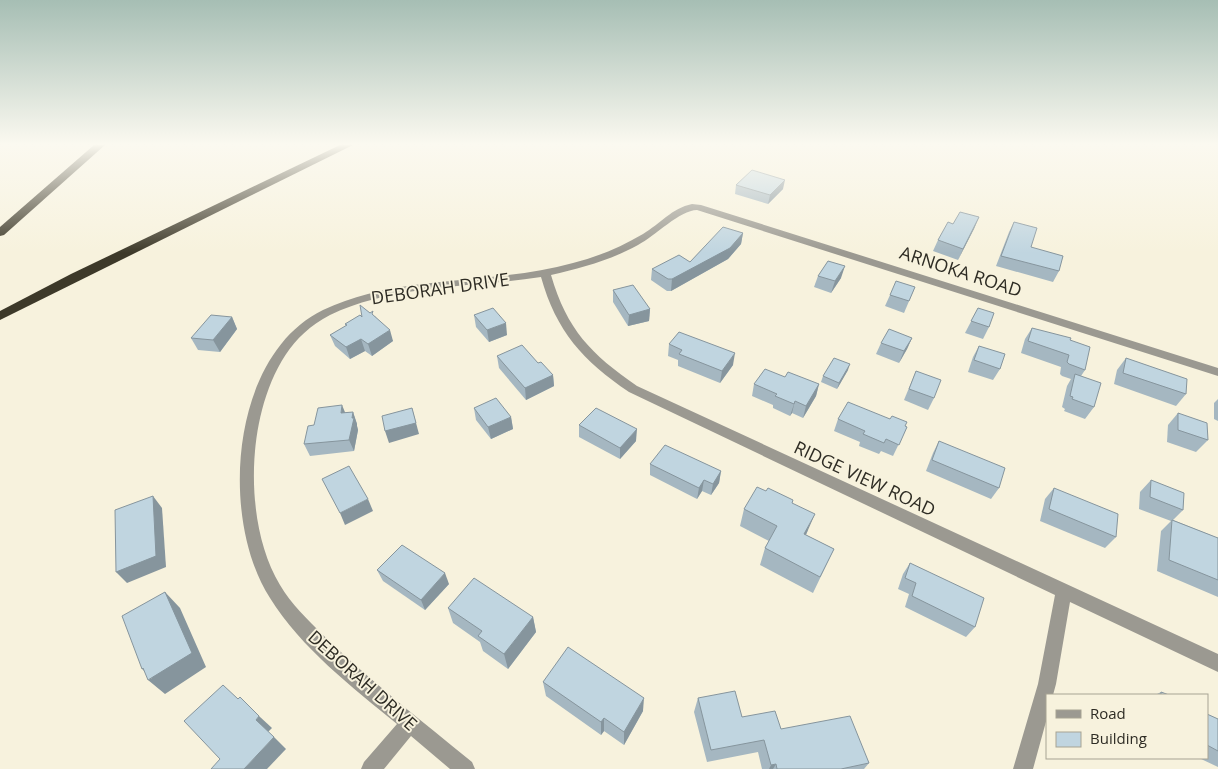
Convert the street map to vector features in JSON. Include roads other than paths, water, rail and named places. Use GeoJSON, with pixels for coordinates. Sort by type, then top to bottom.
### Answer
{"type":"FeatureCollection","features":[{"type":"Feature","properties":{"kind":"highway"},"geometry":{"type":"LineString","coordinates":[[0,233],[59,181]]}},
{"type":"Feature","properties":{"kind":"highway"},"geometry":{"type":"LineString","coordinates":[[0,316],[75,277],[274,181]]}},
{"type":"Feature","properties":{"kind":"street","name":"DEBORAH DRIVE"},"geometry":{"type":"LineString","coordinates":[[464,769],[353,675],[306,630],[276,594],[265,572],[251,529],[246,501],[246,466],[251,428],[258,400],[271,365],[279,352],[307,323],[357,300],[391,292],[545,273],[572,267],[632,245],[662,226],[680,210],[692,206]]}},
{"type":"Feature","properties":{"kind":"street","name":"ARNOKA ROAD"},"geometry":{"type":"LineString","coordinates":[[692,206],[724,214],[1218,372]]}},
{"type":"Feature","properties":{"kind":"street","name":"RIDGE VIEW ROAD"},"geometry":{"type":"LineString","coordinates":[[545,273],[558,313],[570,332],[589,355],[608,373],[633,389],[1218,663]]}},
{"type":"Feature","properties":{"kind":"street"},"geometry":{"type":"LineString","coordinates":[[1022,769],[1047,684],[1064,590]]}},
{"type":"Feature","properties":{"kind":"street"},"geometry":{"type":"LineString","coordinates":[[371,769],[410,723]]}}]}
